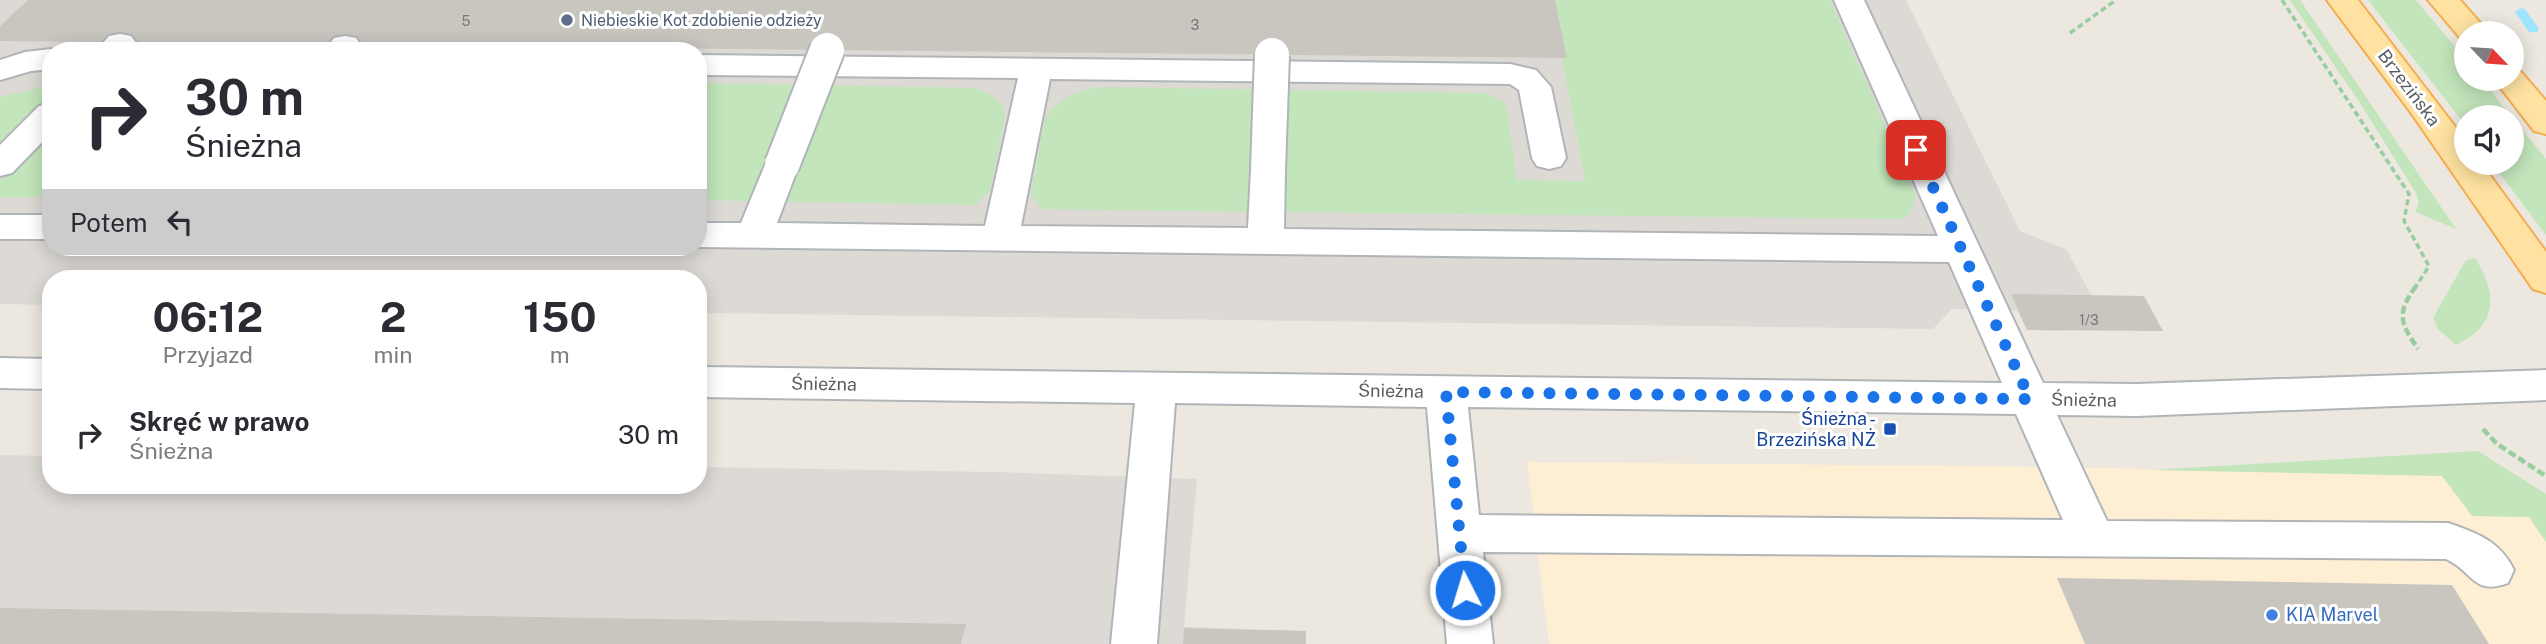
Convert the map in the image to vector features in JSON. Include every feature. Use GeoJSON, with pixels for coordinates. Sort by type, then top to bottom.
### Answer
{"type":"FeatureCollection","features":[{"type":"Feature","properties":{"kind":"main road","name":"Brzezińska"},"geometry":{"type":"LineString","coordinates":[[2342,0],[2424,107],[2546,280]]}},
{"type":"Feature","properties":{"kind":"main road"},"geometry":{"type":"LineString","coordinates":[[2443,0],[2462,21]]}},
{"type":"Feature","properties":{"kind":"main road"},"geometry":{"type":"LineString","coordinates":[[2520,91],[2546,123]]}},
{"type":"Feature","properties":{"kind":"street"},"geometry":{"type":"LineString","coordinates":[[1849,0],[2093,539]]}},
{"type":"Feature","properties":{"kind":"street"},"geometry":{"type":"LineString","coordinates":[[754,235],[827,50]]}},
{"type":"Feature","properties":{"kind":"street"},"geometry":{"type":"LineString","coordinates":[[1266,241],[1272,55]]}},
{"type":"Feature","properties":{"kind":"street"},"geometry":{"type":"LineString","coordinates":[[2,71],[25,62],[42,60]]}},
{"type":"Feature","properties":{"kind":"street"},"geometry":{"type":"LineString","coordinates":[[707,65],[1510,74],[1525,77],[1535,87],[1549,158]]}},
{"type":"Feature","properties":{"kind":"street"},"geometry":{"type":"LineString","coordinates":[[1000,238],[1036,69]]}},
{"type":"Feature","properties":{"kind":"street"},"geometry":{"type":"LineString","coordinates":[[4,161],[42,122]]}},
{"type":"Feature","properties":{"kind":"street"},"geometry":{"type":"LineString","coordinates":[[0,227],[42,227]]}},
{"type":"Feature","properties":{"kind":"street"},"geometry":{"type":"LineString","coordinates":[[707,235],[1962,250]]}},
{"type":"Feature","properties":{"kind":"street"},"geometry":{"type":"LineString","coordinates":[[0,373],[42,374]]}},
{"type":"Feature","properties":{"kind":"street","name":"Śnieżna"},"geometry":{"type":"LineString","coordinates":[[707,382],[2030,399],[2189,399],[2546,385]]}},
{"type":"Feature","properties":{"kind":"street"},"geometry":{"type":"LineString","coordinates":[[1135,644],[1156,388]]}},
{"type":"Feature","properties":{"kind":"street"},"geometry":{"type":"LineString","coordinates":[[1446,392],[1470,644]]}},
{"type":"Feature","properties":{"kind":"street"},"geometry":{"type":"LineString","coordinates":[[1460,533],[1548,537],[2448,541],[2473,551],[2492,570]]}},
{"type":"Feature","properties":{"kind":"path"},"geometry":{"type":"LineString","coordinates":[[2070,33],[2116,0]]}},
{"type":"Feature","properties":{"kind":"path"},"geometry":{"type":"LineString","coordinates":[[2282,0],[2409,194],[2410,202],[2403,216],[2404,221],[2429,266],[2409,293],[2400,314],[2401,323],[2408,335]]}},
{"type":"Feature","properties":{"kind":"path"},"geometry":{"type":"LineString","coordinates":[[2486,432],[2510,453],[2546,477]]}},
{"type":"Feature","properties":{"kind":"shaded area"},"geometry":{"type":"Polygon","coordinates":[[[0,0],[1906,0],[2020,231],[2066,249],[2091,295],[2062,331],[2027,330],[2017,310],[1952,309],[1933,329],[707,313],[707,270],[42,270],[42,305],[0,304],[0,0]]]}},
{"type":"Feature","properties":{"kind":"shaded area"},"geometry":{"type":"Polygon","coordinates":[[[0,455],[42,456],[42,494],[707,494],[707,467],[995,472],[1197,479],[1184,627],[1306,631],[1306,644],[0,644],[0,455]]]}},
{"type":"Feature","properties":{"kind":"shaded area"},"geometry":{"type":"Polygon","coordinates":[[[1527,462],[2060,467],[2443,476],[2472,516],[2529,517],[2546,542],[2546,644],[1549,644],[1527,462]]]}},
{"type":"Feature","properties":{"kind":"green space"},"geometry":{"type":"Polygon","coordinates":[[[1555,0],[1830,0],[1916,196],[1910,214],[1902,219],[1284,212],[1252,204],[1249,212],[1041,209],[1031,193],[1044,122],[1049,114],[1067,98],[1099,87],[1486,93],[1502,101],[1507,109],[1517,180],[1585,181],[1562,58],[1567,58],[1555,0]]]}},
{"type":"Feature","properties":{"kind":"green space"},"geometry":{"type":"Polygon","coordinates":[[[2290,0],[2300,0],[2456,229],[2415,212],[2419,203],[2416,193],[2360,103],[2290,0]]]}},
{"type":"Feature","properties":{"kind":"green space"},"geometry":{"type":"Polygon","coordinates":[[[2368,0],[2416,0],[2454,46],[2454,91],[2491,91],[2502,105],[2454,105],[2454,111],[2368,0]]]}},
{"type":"Feature","properties":{"kind":"green space"},"geometry":{"type":"Polygon","coordinates":[[[707,83],[976,88],[998,101],[1005,115],[991,188],[976,205],[707,200],[707,83]]]}},
{"type":"Feature","properties":{"kind":"green space"},"geometry":{"type":"Polygon","coordinates":[[[42,87],[42,124],[0,150],[0,97],[42,87]]]}},
{"type":"Feature","properties":{"kind":"green space"},"geometry":{"type":"Polygon","coordinates":[[[2524,132],[2546,159],[2546,235],[2501,175],[2524,175],[2524,132]]]}},
{"type":"Feature","properties":{"kind":"green space"},"geometry":{"type":"Polygon","coordinates":[[[42,137],[42,197],[0,197],[0,181],[42,137]]]}},
{"type":"Feature","properties":{"kind":"green space"},"geometry":{"type":"Polygon","coordinates":[[[2475,258],[2488,284],[2490,307],[2480,328],[2456,345],[2438,329],[2433,318],[2466,260],[2475,258]]]}},
{"type":"Feature","properties":{"kind":"green space"},"geometry":{"type":"Polygon","coordinates":[[[2478,451],[2546,494],[2546,542],[2529,517],[2472,516],[2442,476],[2151,470],[2478,451]]]}},
{"type":"Feature","properties":{"kind":"building"},"geometry":{"type":"Polygon","coordinates":[[[28,0],[1555,0],[1567,58],[707,49],[707,42],[0,41],[0,26],[28,0]]]}},
{"type":"Feature","properties":{"kind":"building"},"geometry":{"type":"Polygon","coordinates":[[[2011,294],[2144,296],[2163,331],[2027,330],[2011,294]]]}},
{"type":"Feature","properties":{"kind":"building","name":"KIA Marvel"},"geometry":{"type":"Polygon","coordinates":[[[2057,578],[2452,585],[2489,644],[2085,644],[2057,578]]]}},
{"type":"Feature","properties":{"kind":"building"},"geometry":{"type":"Polygon","coordinates":[[[0,608],[966,624],[961,644],[0,644],[0,608]]]}},
{"type":"Feature","properties":{"kind":"building"},"geometry":{"type":"Polygon","coordinates":[[[1184,628],[1306,631],[1306,644],[1183,644],[1184,628]]]}},
{"type":"Feature","properties":{"kind":"waterway"},"geometry":{"type":"LineString","coordinates":[[2521,12],[2533,29]]}},
{"type":"Feature","properties":{"kind":"place","name":"Niebieskie Kot zdobienie odzieży"},"geometry":{"type":"Point","coordinates":[567,20]}},
{"type":"Feature","properties":{"kind":"place","name":"Śnieżna - Brzezińska NŻ"},"geometry":{"type":"Point","coordinates":[1890,429]}},
{"type":"Feature","properties":{"kind":"place","name":"KIA Marvel"},"geometry":{"type":"Point","coordinates":[2272,615]}},
{"type":"Feature","properties":{"kind":"route"},"geometry":{"type":"LineString","coordinates":[[1465,590],[1446,392],[2030,399],[1916,150]]}}]}
